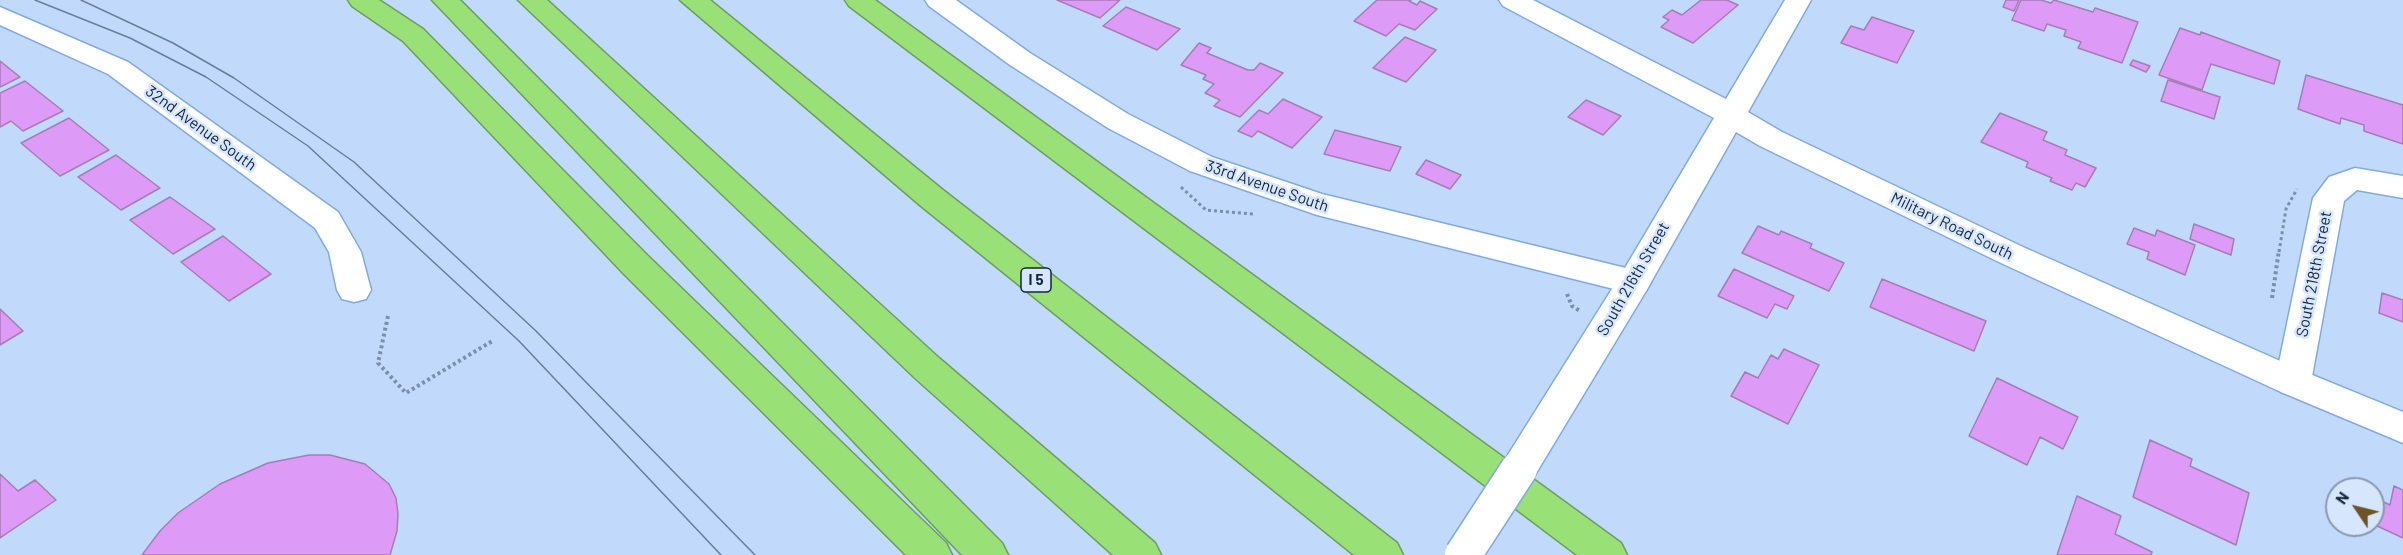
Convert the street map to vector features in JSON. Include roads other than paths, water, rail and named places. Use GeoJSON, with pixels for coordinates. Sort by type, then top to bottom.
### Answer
{"type":"FeatureCollection","features":[{"type":"Feature","properties":{"kind":"highway"},"geometry":{"type":"LineString","coordinates":[[361,0],[413,35],[635,264],[932,555]]}},
{"type":"Feature","properties":{"kind":"highway"},"geometry":{"type":"LineString","coordinates":[[445,0],[988,555]]}},
{"type":"Feature","properties":{"kind":"highway"},"geometry":{"type":"LineString","coordinates":[[531,0],[927,368],[1141,555]]}},
{"type":"Feature","properties":{"kind":"highway","name":"I 5"},"geometry":{"type":"LineString","coordinates":[[693,0],[932,198],[1383,555]]}},
{"type":"Feature","properties":{"kind":"highway"},"geometry":{"type":"LineString","coordinates":[[858,0],[1607,555]]}},
{"type":"Feature","properties":{"kind":"street","name":"33rd Avenue South"},"geometry":{"type":"LineString","coordinates":[[938,0],[1020,59],[1118,121],[1201,164],[1317,204],[1634,282]]}},
{"type":"Feature","properties":{"kind":"street","name":"Military Road South"},"geometry":{"type":"LineString","coordinates":[[1512,0],[1731,115],[1772,139],[2012,255],[2293,382],[2403,428]]}},
{"type":"Feature","properties":{"kind":"street","name":"South 216th Street"},"geometry":{"type":"LineString","coordinates":[[1463,555],[1519,469],[1634,282],[1798,0]]}},
{"type":"Feature","properties":{"kind":"street","name":"32nd Avenue South"},"geometry":{"type":"LineString","coordinates":[[0,15],[118,68],[327,220],[345,252],[354,290]]}},
{"type":"Feature","properties":{"kind":"street","name":"South 218th Street"},"geometry":{"type":"LineString","coordinates":[[2293,382],[2329,198],[2340,185],[2355,179],[2403,187]]}},
{"type":"Feature","properties":{"kind":"tram line"},"geometry":{"type":"LineString","coordinates":[[35,0],[130,38],[206,77],[308,146],[519,341],[721,555]]}},
{"type":"Feature","properties":{"kind":"tram line"},"geometry":{"type":"LineString","coordinates":[[81,0],[173,43],[234,78],[354,162],[536,331],[755,555]]}}]}
